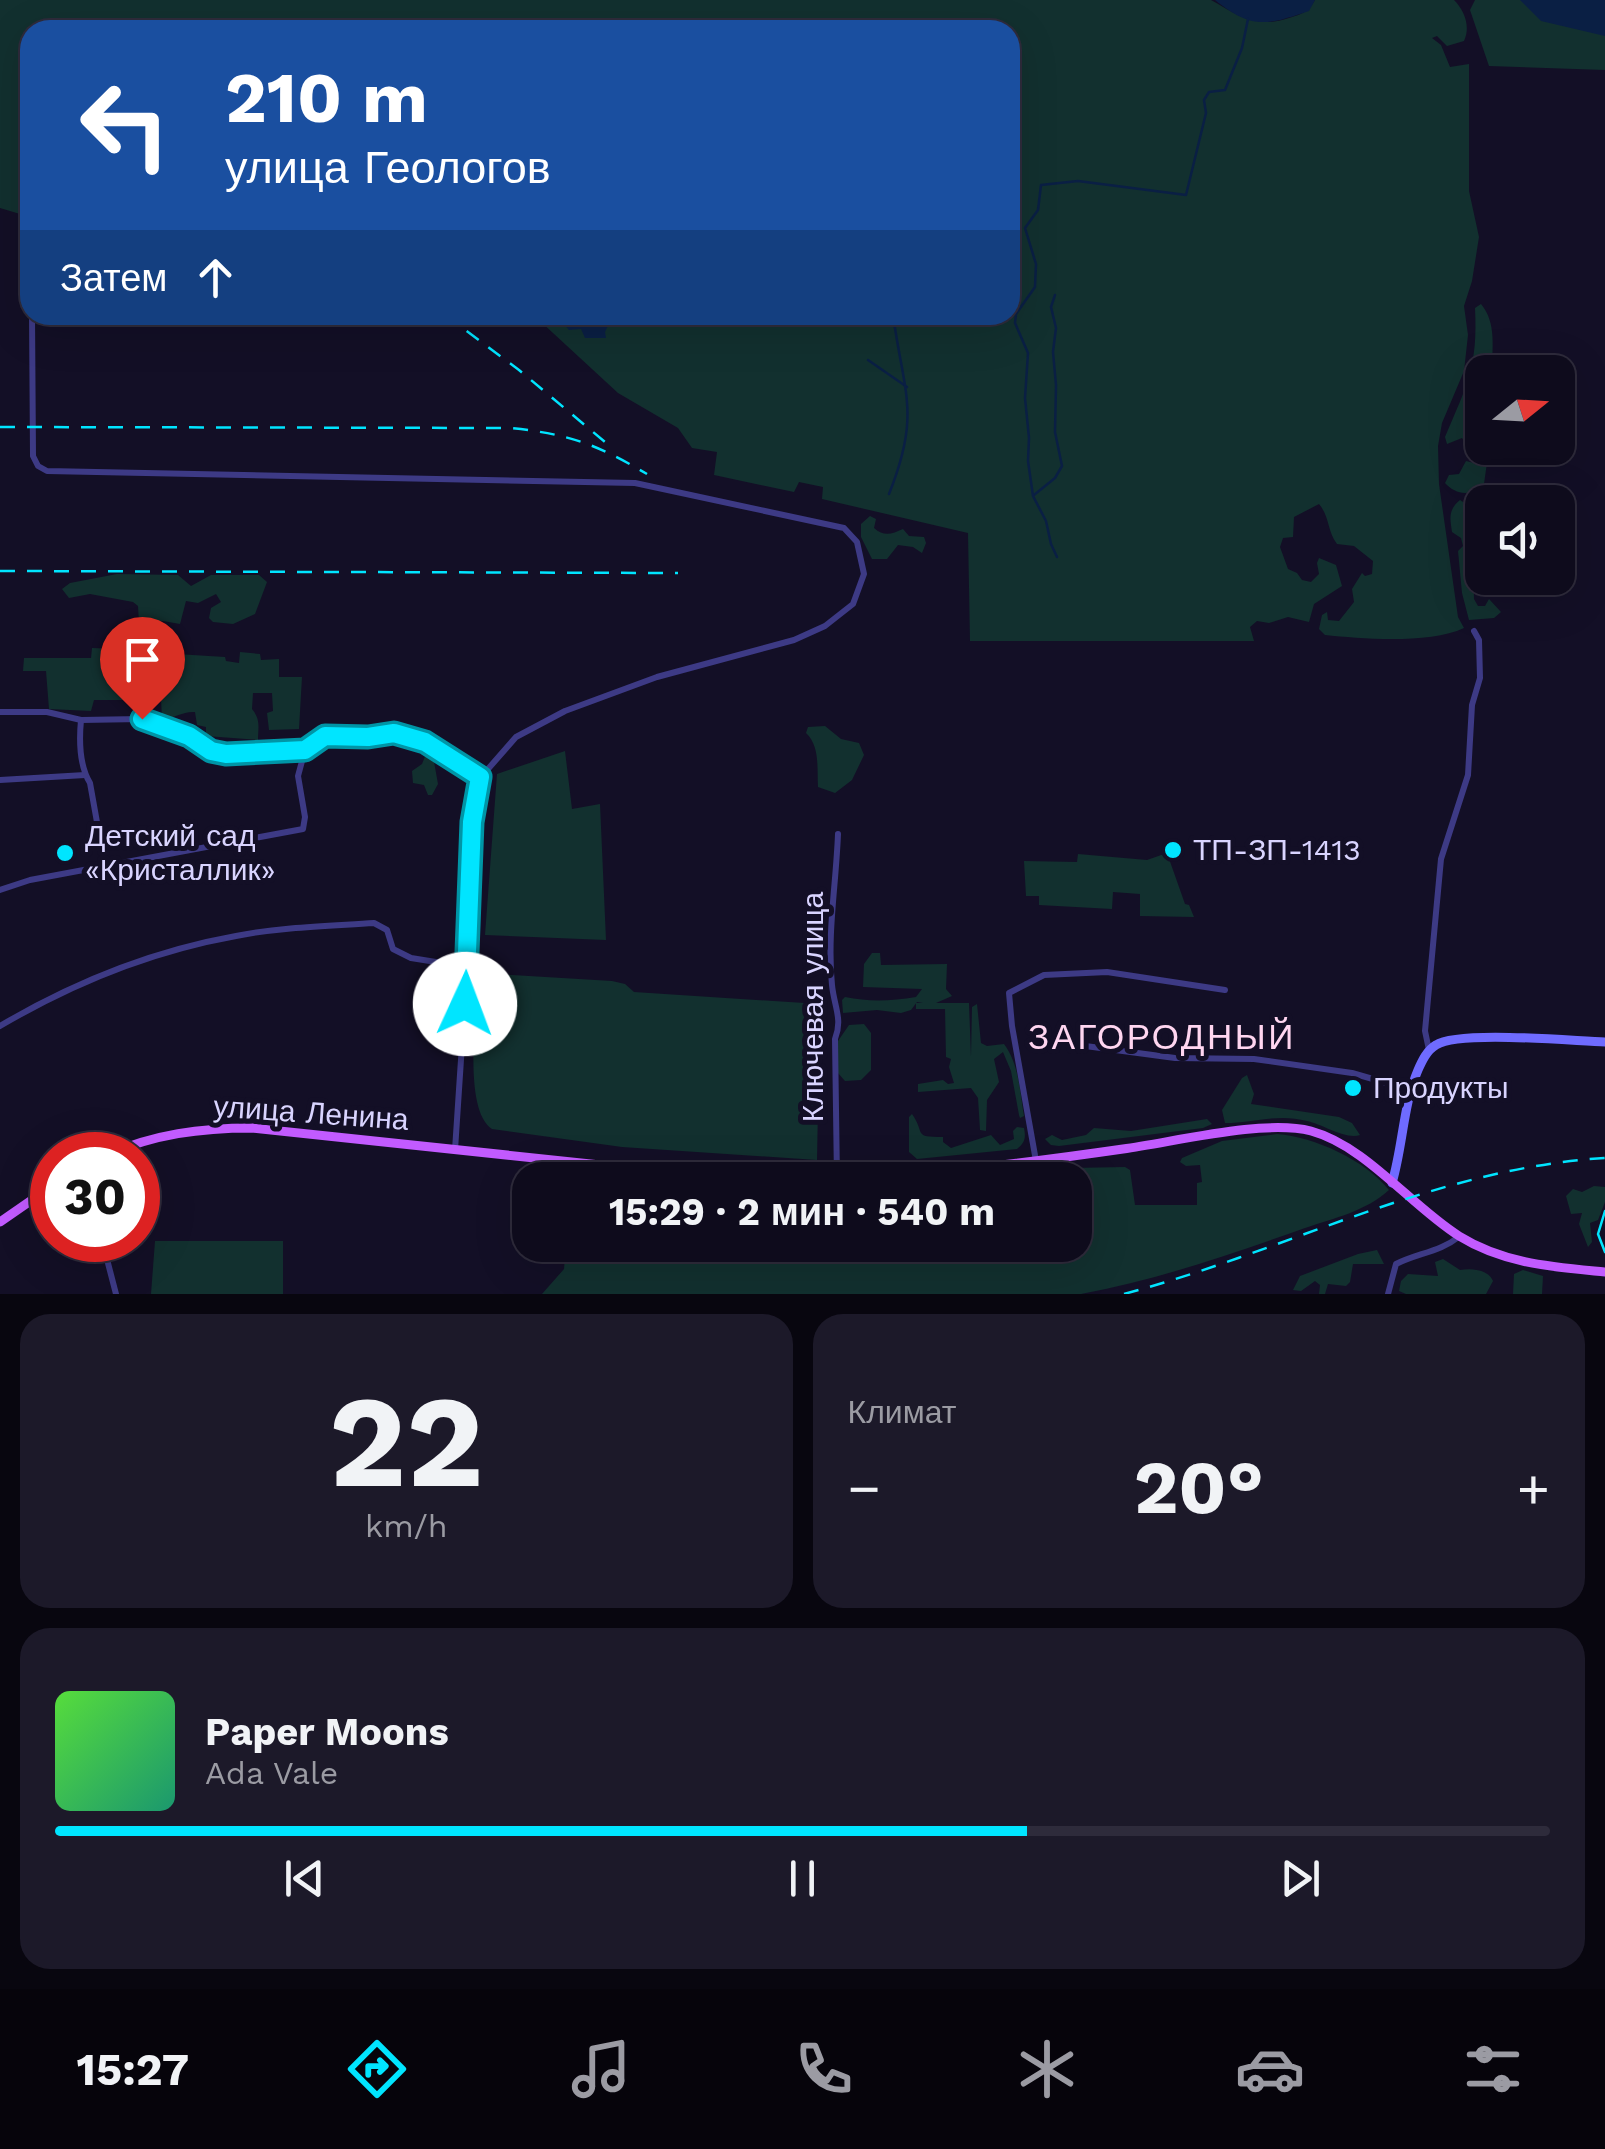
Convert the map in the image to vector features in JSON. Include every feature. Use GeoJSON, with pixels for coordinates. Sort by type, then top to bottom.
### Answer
{"type":"FeatureCollection","features":[{"type":"Feature","properties":{"kind":"main road","name":"улица Ленина"},"geometry":{"type":"LineString","coordinates":[[160,1137],[232,1128],[570,1162]]}},
{"type":"Feature","properties":{"kind":"main road"},"geometry":{"type":"LineString","coordinates":[[1036,1162],[1246,1130],[1291,1128],[1330,1138],[1460,1236],[1515,1261],[1605,1272]]}},
{"type":"Feature","properties":{"kind":"main road"},"geometry":{"type":"LineString","coordinates":[[0,1222],[30,1201]]}},
{"type":"Feature","properties":{"kind":"street"},"geometry":{"type":"LineString","coordinates":[[32,325],[34,456],[38,466],[47,472],[635,483],[844,528],[857,542],[864,565],[862,586],[853,604],[825,626],[794,640],[657,678],[565,710],[516,737],[480,777],[472,822],[455,1150]]}},
{"type":"Feature","properties":{"kind":"street"},"geometry":{"type":"LineString","coordinates":[[1429,1050],[1424,1032],[1440,859],[1468,775],[1472,705],[1480,678],[1479,640],[1474,631]]}},
{"type":"Feature","properties":{"kind":"street"},"geometry":{"type":"LineString","coordinates":[[0,712],[47,712],[81,720],[142,719],[226,754],[305,750],[325,736],[394,733],[425,742],[480,777]]}},
{"type":"Feature","properties":{"kind":"street"},"geometry":{"type":"LineString","coordinates":[[81,720],[85,775],[105,867]]}},
{"type":"Feature","properties":{"kind":"street"},"geometry":{"type":"LineString","coordinates":[[0,890],[30,880],[303,830],[305,816],[298,776],[305,750]]}},
{"type":"Feature","properties":{"kind":"street"},"geometry":{"type":"LineString","coordinates":[[0,780],[85,775]]}},
{"type":"Feature","properties":{"kind":"street","name":"Ключевая улица"},"geometry":{"type":"LineString","coordinates":[[836,1162],[835,1039],[840,1026],[832,985],[830,938],[838,834]]}},
{"type":"Feature","properties":{"kind":"street"},"geometry":{"type":"LineString","coordinates":[[0,1026],[130,962],[235,936],[374,922],[387,930],[393,949],[411,958],[467,967]]}},
{"type":"Feature","properties":{"kind":"street"},"geometry":{"type":"LineString","coordinates":[[1036,1162],[1009,993],[1044,974],[1107,972],[1225,990]]}},
{"type":"Feature","properties":{"kind":"street"},"geometry":{"type":"LineString","coordinates":[[1392,1183],[1411,1090],[1429,1050],[1438,1042],[1605,1042]]}},
{"type":"Feature","properties":{"kind":"street"},"geometry":{"type":"LineString","coordinates":[[1063,1043],[1175,1058],[1254,1059],[1352,1073],[1411,1090]]}},
{"type":"Feature","properties":{"kind":"street"},"geometry":{"type":"LineString","coordinates":[[1388,1294],[1396,1264],[1445,1248],[1460,1236]]}},
{"type":"Feature","properties":{"kind":"street"},"geometry":{"type":"LineString","coordinates":[[108,1262],[116,1294]]}},
{"type":"Feature","properties":{"kind":"green space"},"geometry":{"type":"Polygon","coordinates":[[[0,0],[1211,0],[1240,16],[1267,22],[1301,14],[1315,0],[1454,0],[1465,19],[1464,41],[1447,46],[1437,36],[1432,38],[1441,45],[1450,67],[1469,64],[1469,191],[1479,237],[1464,306],[1468,335],[1464,371],[1442,423],[1438,446],[1439,484],[1458,617],[1464,628],[1415,638],[1325,635],[1319,629],[1322,615],[1327,612],[1328,620],[1339,621],[1354,602],[1352,589],[1362,573],[1372,574],[1373,561],[1354,546],[1337,544],[1319,504],[1294,517],[1293,537],[1283,538],[1280,547],[1288,569],[1302,580],[1311,582],[1319,574],[1319,558],[1336,565],[1342,586],[1314,604],[1309,622],[1288,617],[1269,623],[1257,621],[1250,627],[1254,641],[970,641],[968,533],[822,499],[823,487],[799,482],[794,492],[714,475],[717,452],[692,448],[678,428],[618,393],[544,325],[1020,325],[1020,20],[20,20],[20,214],[0,208],[0,0]]]}},
{"type":"Feature","properties":{"kind":"green space"},"geometry":{"type":"Polygon","coordinates":[[[1475,0],[1605,0],[1605,70],[1489,66],[1470,10],[1475,0]]]}},
{"type":"Feature","properties":{"kind":"green space"},"geometry":{"type":"Polygon","coordinates":[[[1481,304],[1489,319],[1492,355],[1473,355],[1475,308],[1481,304]]]}},
{"type":"Feature","properties":{"kind":"green space"},"geometry":{"type":"Polygon","coordinates":[[[1465,386],[1465,442],[1462,438],[1447,444],[1445,437],[1465,386]]]}},
{"type":"Feature","properties":{"kind":"green space"},"geometry":{"type":"Polygon","coordinates":[[[1465,463],[1487,465],[1484,484],[1465,485],[1465,493],[1445,483],[1449,475],[1459,474],[1465,463]]]}},
{"type":"Feature","properties":{"kind":"green space"},"geometry":{"type":"Polygon","coordinates":[[[1460,500],[1465,503],[1465,595],[1474,595],[1478,606],[1485,606],[1489,599],[1501,612],[1494,618],[1469,620],[1462,593],[1458,551],[1463,546],[1461,538],[1452,532],[1460,500]]]}},
{"type":"Feature","properties":{"kind":"green space"},"geometry":{"type":"Polygon","coordinates":[[[870,516],[876,519],[874,528],[881,533],[903,529],[909,536],[924,537],[922,553],[898,545],[887,559],[872,559],[861,537],[861,524],[870,516]]]}},
{"type":"Feature","properties":{"kind":"green space"},"geometry":{"type":"Polygon","coordinates":[[[117,574],[178,575],[191,586],[211,575],[259,575],[267,582],[255,614],[233,624],[209,618],[211,608],[221,602],[216,594],[198,603],[186,601],[180,624],[163,621],[142,625],[138,606],[133,602],[90,594],[69,598],[62,589],[70,583],[117,574]]]}},
{"type":"Feature","properties":{"kind":"green space"},"geometry":{"type":"Polygon","coordinates":[[[120,646],[225,657],[226,661],[239,663],[240,652],[260,654],[261,660],[279,659],[279,677],[302,677],[299,729],[269,730],[267,713],[273,711],[272,693],[253,693],[258,740],[206,736],[206,727],[197,725],[195,712],[162,718],[161,700],[94,700],[91,711],[49,709],[46,671],[23,671],[24,658],[91,658],[92,648],[120,646]]]}},
{"type":"Feature","properties":{"kind":"green space"},"geometry":{"type":"Polygon","coordinates":[[[825,726],[841,739],[859,743],[864,755],[852,780],[835,793],[818,787],[816,751],[806,733],[808,727],[825,726]]]}},
{"type":"Feature","properties":{"kind":"green space"},"geometry":{"type":"Polygon","coordinates":[[[565,751],[572,809],[600,804],[606,940],[485,935],[497,774],[565,751]]]}},
{"type":"Feature","properties":{"kind":"green space"},"geometry":{"type":"Polygon","coordinates":[[[426,754],[433,756],[438,784],[432,795],[428,795],[424,785],[413,783],[412,771],[422,764],[426,754]]]}},
{"type":"Feature","properties":{"kind":"green space"},"geometry":{"type":"Polygon","coordinates":[[[1167,853],[1185,904],[1194,917],[1140,916],[1140,894],[1113,892],[1112,909],[1039,905],[1039,896],[1026,896],[1024,861],[1077,862],[1078,854],[1147,860],[1167,853]]]}},
{"type":"Feature","properties":{"kind":"green space"},"geometry":{"type":"Polygon","coordinates":[[[872,953],[880,953],[881,965],[947,964],[946,989],[952,996],[936,1003],[969,1003],[971,1057],[972,1007],[977,1004],[981,1043],[1004,1044],[1013,1060],[1024,1116],[1020,1118],[1011,1071],[1003,1052],[994,1059],[999,1082],[987,1100],[986,1131],[980,1130],[978,1098],[971,1088],[918,1092],[918,1084],[943,1080],[954,1083],[951,1059],[946,1057],[945,1009],[916,1009],[916,1003],[911,1010],[901,1013],[843,1013],[845,997],[898,999],[916,997],[922,989],[863,987],[864,964],[872,953]]]}},
{"type":"Feature","properties":{"kind":"green space"},"geometry":{"type":"Polygon","coordinates":[[[447,970],[454,972],[458,995],[458,1045],[450,1052],[446,1050],[442,1028],[447,970]]]}},
{"type":"Feature","properties":{"kind":"green space"},"geometry":{"type":"Polygon","coordinates":[[[478,973],[612,981],[625,984],[634,992],[820,1004],[817,1160],[622,1147],[492,1129],[483,1118],[474,1080],[478,973]]]}},
{"type":"Feature","properties":{"kind":"green space"},"geometry":{"type":"Polygon","coordinates":[[[864,1024],[871,1033],[871,1070],[861,1080],[845,1081],[838,1073],[838,1041],[849,1025],[864,1024]]]}},
{"type":"Feature","properties":{"kind":"green space"},"geometry":{"type":"Polygon","coordinates":[[[1247,1075],[1254,1094],[1251,1104],[1339,1117],[1352,1123],[1360,1135],[1296,1119],[1225,1123],[1222,1110],[1247,1075]]]}},
{"type":"Feature","properties":{"kind":"green space"},"geometry":{"type":"Polygon","coordinates":[[[912,1114],[923,1135],[943,1137],[951,1148],[991,1135],[1000,1145],[1014,1139],[1017,1127],[1024,1128],[1024,1140],[1017,1149],[917,1159],[909,1152],[912,1114]]]}},
{"type":"Feature","properties":{"kind":"green space"},"geometry":{"type":"Polygon","coordinates":[[[1207,1119],[1212,1124],[1203,1128],[1059,1146],[1045,1139],[1052,1135],[1062,1140],[1086,1135],[1094,1128],[1131,1131],[1207,1119]]]}},
{"type":"Feature","properties":{"kind":"green space"},"geometry":{"type":"Polygon","coordinates":[[[1277,1134],[1307,1140],[1353,1160],[1389,1190],[1350,1213],[1250,1247],[1166,1274],[1081,1294],[542,1294],[564,1269],[565,1262],[1092,1262],[1092,1168],[1130,1170],[1135,1205],[1197,1205],[1197,1183],[1202,1182],[1200,1165],[1186,1166],[1180,1162],[1222,1141],[1277,1134]]]}},
{"type":"Feature","properties":{"kind":"green space"},"geometry":{"type":"Polygon","coordinates":[[[1594,1186],[1605,1187],[1605,1202],[1598,1220],[1590,1223],[1592,1242],[1588,1247],[1579,1224],[1582,1213],[1571,1214],[1566,1196],[1573,1189],[1582,1192],[1594,1186]]]}},
{"type":"Feature","properties":{"kind":"green space"},"geometry":{"type":"Polygon","coordinates":[[[160,1241],[283,1241],[283,1294],[151,1294],[153,1262],[160,1262],[160,1241]]]}},
{"type":"Feature","properties":{"kind":"green space"},"geometry":{"type":"Polygon","coordinates":[[[1377,1250],[1384,1264],[1353,1264],[1346,1286],[1328,1284],[1325,1294],[1319,1294],[1320,1285],[1315,1281],[1301,1291],[1293,1290],[1300,1276],[1377,1250]]]}},
{"type":"Feature","properties":{"kind":"green space"},"geometry":{"type":"Polygon","coordinates":[[[1443,1259],[1460,1270],[1474,1269],[1487,1274],[1493,1281],[1486,1294],[1399,1291],[1408,1274],[1438,1276],[1435,1262],[1443,1259]]]}},
{"type":"Feature","properties":{"kind":"green space"},"geometry":{"type":"Polygon","coordinates":[[[1523,1270],[1543,1276],[1542,1294],[1513,1294],[1514,1274],[1523,1270]]]}},
{"type":"Feature","properties":{"kind":"water"},"geometry":{"type":"Polygon","coordinates":[[[1215,0],[1315,0],[1309,11],[1260,22],[1239,16],[1215,0]]]}},
{"type":"Feature","properties":{"kind":"water"},"geometry":{"type":"Polygon","coordinates":[[[1520,0],[1605,0],[1605,36],[1541,21],[1520,0]]]}},
{"type":"Feature","properties":{"kind":"water"},"geometry":{"type":"Polygon","coordinates":[[[565,325],[608,325],[606,338],[585,338],[581,329],[569,330],[565,325]]]}},
{"type":"Feature","properties":{"kind":"waterway"},"geometry":{"type":"LineString","coordinates":[[1020,308],[1035,287],[1036,264],[1025,228],[1038,210],[1041,185],[1078,181],[1186,195],[1206,113],[1204,100],[1209,92],[1225,90],[1242,48],[1248,19]]}},
{"type":"Feature","properties":{"kind":"waterway"},"geometry":{"type":"LineString","coordinates":[[1034,495],[1055,478],[1062,466],[1055,432],[1056,328],[1051,307],[1055,295]]}},
{"type":"Feature","properties":{"kind":"waterway"},"geometry":{"type":"LineString","coordinates":[[889,494],[899,467],[907,423],[895,325]]}},
{"type":"Feature","properties":{"kind":"waterway"},"geometry":{"type":"LineString","coordinates":[[1016,325],[1028,353],[1025,398],[1033,496],[1057,557]]}},
{"type":"Feature","properties":{"kind":"waterway"},"geometry":{"type":"LineString","coordinates":[[868,360],[907,387]]}},
{"type":"Feature","properties":{"kind":"tram line"},"geometry":{"type":"LineString","coordinates":[[1605,1211],[1598,1234],[1605,1252]]}},
{"type":"Feature","properties":{"kind":"railway"},"geometry":{"type":"LineString","coordinates":[[458,325],[605,442]]}},
{"type":"Feature","properties":{"kind":"railway"},"geometry":{"type":"LineString","coordinates":[[0,427],[510,428],[582,442],[647,474]]}},
{"type":"Feature","properties":{"kind":"railway"},"geometry":{"type":"LineString","coordinates":[[0,571],[678,573]]}},
{"type":"Feature","properties":{"kind":"railway"},"geometry":{"type":"LineString","coordinates":[[1124,1294],[1481,1177],[1605,1158]]}},
{"type":"Feature","properties":{"kind":"place","name":"ТП-ЗП-1413"},"geometry":{"type":"Point","coordinates":[1173,850]}},
{"type":"Feature","properties":{"kind":"place","name":"Детский сад «Кристаллик»"},"geometry":{"type":"Point","coordinates":[65,853]}},
{"type":"Feature","properties":{"kind":"place","name":"Продукты"},"geometry":{"type":"Point","coordinates":[1353,1088]}},
{"type":"Feature","properties":{"kind":"district","name":"ЗАГОРОДНЫЙ"},"geometry":{"type":"Point","coordinates":[1162,1037]}},
{"type":"Feature","properties":{"kind":"route"},"geometry":{"type":"LineString","coordinates":[[142,719],[226,754],[305,750],[325,736],[394,733],[425,742],[480,777],[472,822],[465,1004]]}}]}
